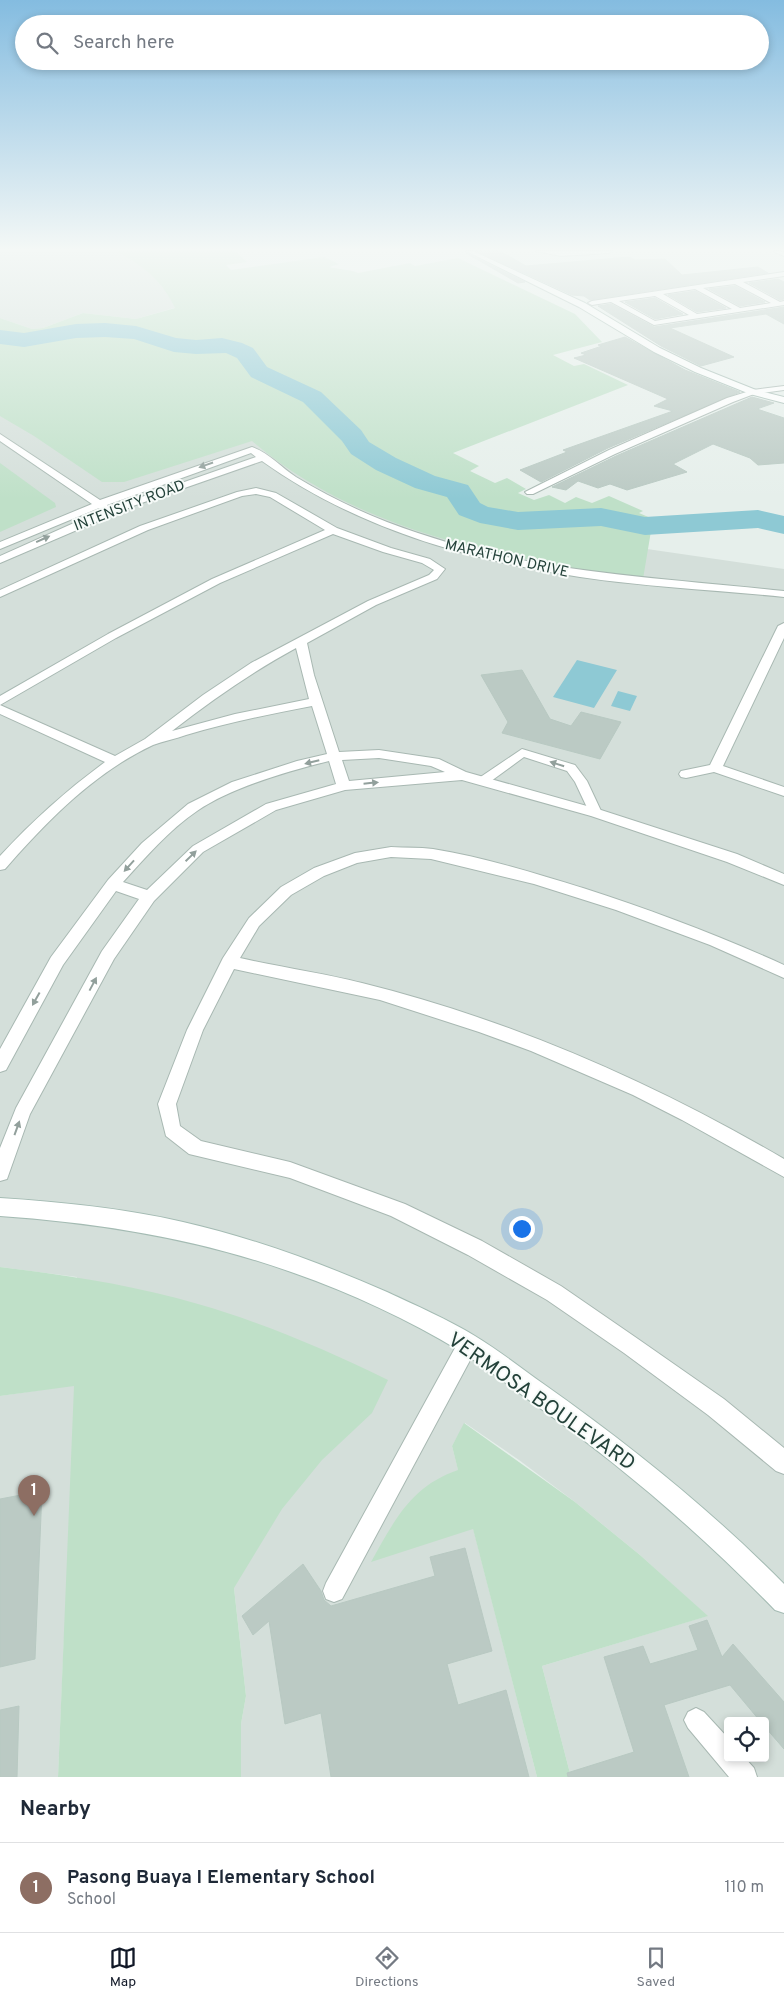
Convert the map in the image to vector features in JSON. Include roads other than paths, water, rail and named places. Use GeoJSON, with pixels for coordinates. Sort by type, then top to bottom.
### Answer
{"type":"FeatureCollection","features":[{"type":"Feature","properties":{"kind":"street"},"geometry":{"type":"LineString","coordinates":[[630,334],[657,350],[698,370],[753,392],[784,400]]}},
{"type":"Feature","properties":{"kind":"street"},"geometry":{"type":"LineString","coordinates":[[530,492],[612,452],[753,392],[784,388]]}},
{"type":"Feature","properties":{"kind":"street"},"geometry":{"type":"LineString","coordinates":[[0,437],[111,511]]}},
{"type":"Feature","properties":{"kind":"street","name":"INTENSITY ROAD"},"geometry":{"type":"LineString","coordinates":[[0,546],[99,504],[252,450]]}},
{"type":"Feature","properties":{"kind":"street","name":"MARATHON DRIVE"},"geometry":{"type":"LineString","coordinates":[[252,450],[304,486],[341,506],[385,525],[449,546],[520,564],[574,574],[784,594]]}},
{"type":"Feature","properties":{"kind":"street","name":"INTENSITY ROAD"},"geometry":{"type":"LineString","coordinates":[[0,560],[41,540],[111,511],[176,486],[262,458]]}},
{"type":"Feature","properties":{"kind":"street"},"geometry":{"type":"LineString","coordinates":[[0,594],[144,528],[240,494],[256,491],[273,495],[333,530],[387,550],[426,560],[440,569],[433,577],[372,603],[255,666],[223,687],[150,742],[115,761],[59,807],[0,865]]}},
{"type":"Feature","properties":{"kind":"street"},"geometry":{"type":"LineString","coordinates":[[0,702],[112,636],[216,581],[333,530]]}},
{"type":"Feature","properties":{"kind":"street"},"geometry":{"type":"LineString","coordinates":[[715,768],[784,626]]}},
{"type":"Feature","properties":{"kind":"street"},"geometry":{"type":"LineString","coordinates":[[301,642],[308,675],[344,786]]}},
{"type":"Feature","properties":{"kind":"street"},"geometry":{"type":"LineString","coordinates":[[150,742],[229,718],[317,701]]}},
{"type":"Feature","properties":{"kind":"street"},"geometry":{"type":"LineString","coordinates":[[0,709],[115,761]]}},
{"type":"Feature","properties":{"kind":"street"},"geometry":{"type":"LineString","coordinates":[[0,1065],[57,961],[113,884],[147,846],[193,807],[237,785],[302,764],[335,756],[379,754],[434,762],[461,776],[596,813],[732,858],[784,880]]}},
{"type":"Feature","properties":{"kind":"street"},"geometry":{"type":"LineString","coordinates":[[686,774],[715,768],[784,792]]}},
{"type":"Feature","properties":{"kind":"street"},"geometry":{"type":"LineString","coordinates":[[0,1173],[22,1113],[108,955],[149,897],[198,849],[271,807],[344,786],[417,778],[461,776]]}},
{"type":"Feature","properties":{"kind":"street"},"geometry":{"type":"LineString","coordinates":[[784,972],[716,941],[621,906],[537,879],[431,854],[391,852],[355,858],[319,872],[286,891],[254,922],[229,962],[195,1030],[167,1104],[172,1130],[196,1148],[290,1170],[398,1210],[475,1248],[554,1293],[716,1407],[784,1463]]}},
{"type":"Feature","properties":{"kind":"street"},"geometry":{"type":"LineString","coordinates":[[113,884],[149,897]]}},
{"type":"Feature","properties":{"kind":"street"},"geometry":{"type":"LineString","coordinates":[[229,962],[379,994],[494,1029],[575,1062],[648,1095],[736,1139],[784,1169]]}},
{"type":"Feature","properties":{"kind":"street","name":"VERMOSA BOULEVARD"},"geometry":{"type":"LineString","coordinates":[[0,1207],[57,1211],[125,1220],[183,1231],[296,1264],[410,1313],[468,1344],[603,1439],[735,1551],[784,1601]]}},
{"type":"Feature","properties":{"kind":"lane"},"geometry":{"type":"LineString","coordinates":[[483,781],[522,753],[571,768],[582,781],[596,813]]}},
{"type":"Feature","properties":{"kind":"lane"},"geometry":{"type":"LineString","coordinates":[[334,1591],[468,1344]]}},
{"type":"Feature","properties":{"kind":"lane"},"geometry":{"type":"LineString","coordinates":[[696,1720],[724,1753]]}},
{"type":"Feature","properties":{"kind":"lane"},"geometry":{"type":"LineString","coordinates":[[731,1762],[744,1777]]}},
{"type":"Feature","properties":{"kind":"water"},"geometry":{"type":"Polygon","coordinates":[[[577,660],[617,670],[594,708],[553,697],[577,660]]]}},
{"type":"Feature","properties":{"kind":"water"},"geometry":{"type":"Polygon","coordinates":[[[618,691],[637,696],[630,711],[611,706],[618,691]]]}},
{"type":"Feature","properties":{"kind":"waterway"},"geometry":{"type":"LineString","coordinates":[[0,337],[24,340],[59,334]]}},
{"type":"Feature","properties":{"kind":"waterway"},"geometry":{"type":"LineString","coordinates":[[139,334],[174,345],[196,347],[222,345],[245,353],[259,372],[312,397],[352,436],[360,448],[386,464],[425,482],[458,491],[469,509],[480,514],[518,521],[601,517],[645,526],[758,519],[784,525]]}},
{"type":"Feature","properties":{"kind":"place","name":"Pasong Buaya I Elementary School"},"geometry":{"type":"Point","coordinates":[34,1516]}}]}
